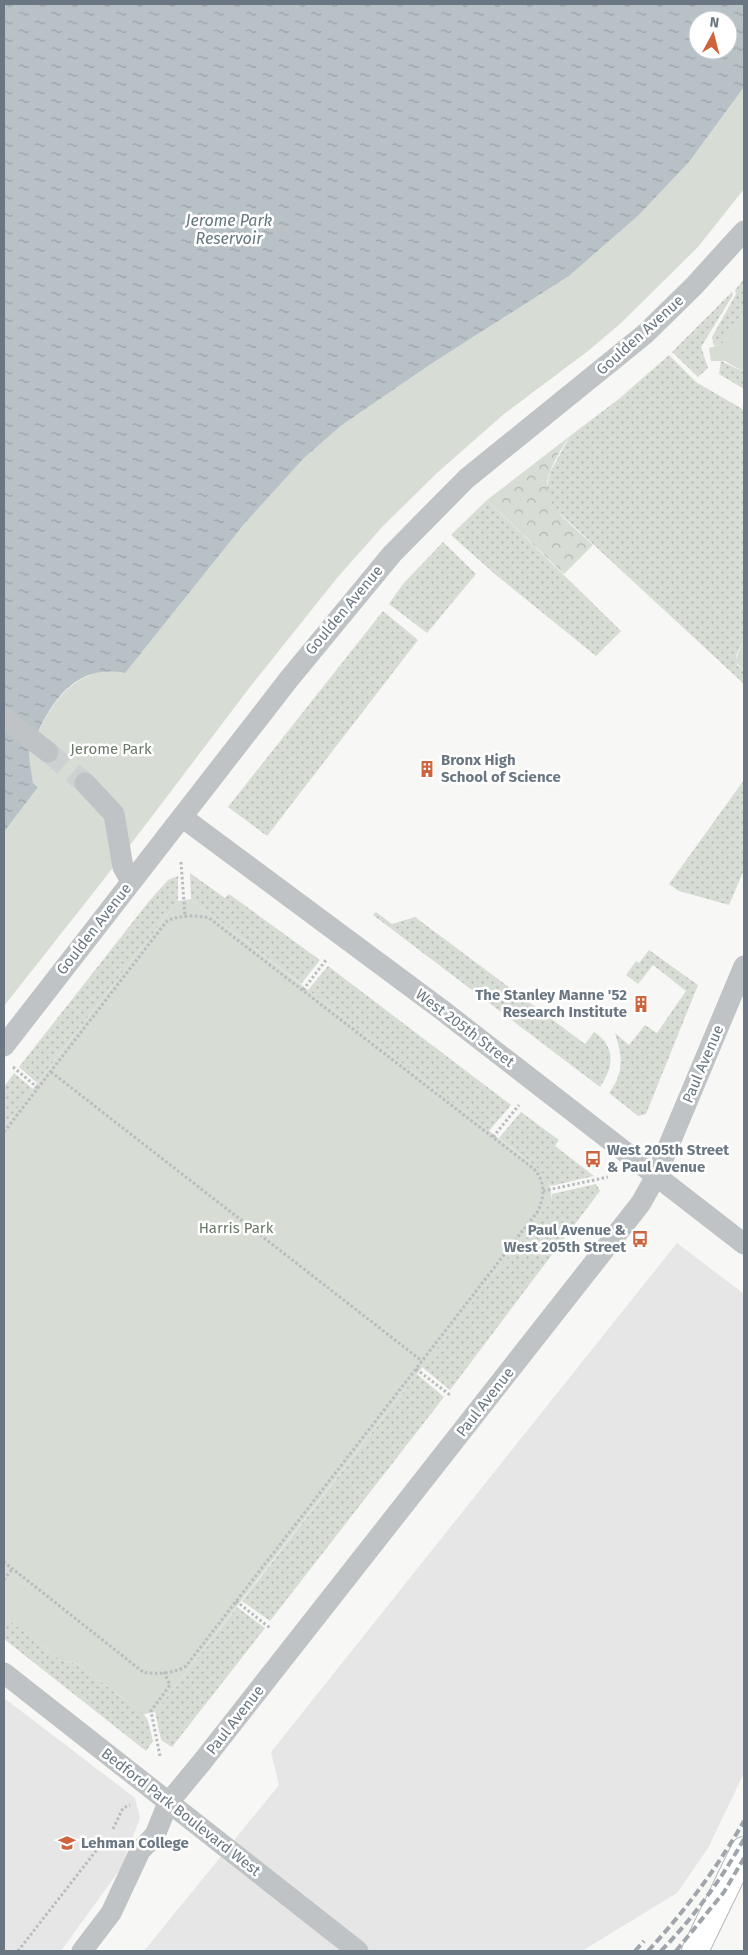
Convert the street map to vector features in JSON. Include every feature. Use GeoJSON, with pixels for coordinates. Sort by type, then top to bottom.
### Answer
{"type":"FeatureCollection","features":[{"type":"Feature","properties":{"kind":"main road"},"geometry":{"type":"LineString","coordinates":[[695,1951],[744,1850]]}},
{"type":"Feature","properties":{"kind":"street","name":"Goulden Avenue"},"geometry":{"type":"LineString","coordinates":[[4,1046],[342,612],[416,529],[494,455],[644,334],[694,286],[744,230]]}},
{"type":"Feature","properties":{"kind":"street"},"geometry":{"type":"LineString","coordinates":[[4,718],[42,748]]}},
{"type":"Feature","properties":{"kind":"street"},"geometry":{"type":"LineString","coordinates":[[85,784],[114,814],[123,867],[131,881]]}},
{"type":"Feature","properties":{"kind":"street","name":"West 205th Street"},"geometry":{"type":"LineString","coordinates":[[182,817],[442,1010],[744,1244]]}},
{"type":"Feature","properties":{"kind":"street","name":"Paul Avenue"},"geometry":{"type":"LineString","coordinates":[[82,1951],[111,1914],[140,1850],[155,1835],[168,1803],[632,1214],[656,1176],[744,966]]}},
{"type":"Feature","properties":{"kind":"street","name":"Bedford Park Boulevard West"},"geometry":{"type":"LineString","coordinates":[[4,1673],[358,1951]]}},
{"type":"Feature","properties":{"kind":"path"},"geometry":{"type":"LineString","coordinates":[[182,862],[185,917]]}},
{"type":"Feature","properties":{"kind":"path"},"geometry":{"type":"LineString","coordinates":[[4,1132],[166,922],[171,918],[209,918],[534,1169],[542,1181],[543,1191],[538,1210],[181,1670],[143,1672],[4,1562]]}},
{"type":"Feature","properties":{"kind":"path"},"geometry":{"type":"LineString","coordinates":[[303,990],[326,960]]}},
{"type":"Feature","properties":{"kind":"path"},"geometry":{"type":"LineString","coordinates":[[13,1067],[38,1088]]}},
{"type":"Feature","properties":{"kind":"path"},"geometry":{"type":"LineString","coordinates":[[50,1072],[422,1361]]}},
{"type":"Feature","properties":{"kind":"path"},"geometry":{"type":"LineString","coordinates":[[493,1137],[519,1105]]}},
{"type":"Feature","properties":{"kind":"path"},"geometry":{"type":"LineString","coordinates":[[543,1191],[608,1177]]}},
{"type":"Feature","properties":{"kind":"path"},"geometry":{"type":"LineString","coordinates":[[416,1368],[450,1395]]}},
{"type":"Feature","properties":{"kind":"path"},"geometry":{"type":"LineString","coordinates":[[4,1580],[12,1569]]}},
{"type":"Feature","properties":{"kind":"path"},"geometry":{"type":"LineString","coordinates":[[236,1601],[270,1628]]}},
{"type":"Feature","properties":{"kind":"path"},"geometry":{"type":"LineString","coordinates":[[160,1756],[151,1711],[170,1685],[164,1672]]}},
{"type":"Feature","properties":{"kind":"path"},"geometry":{"type":"LineString","coordinates":[[113,1829],[123,1808],[130,1805]]}},
{"type":"Feature","properties":{"kind":"path"},"geometry":{"type":"LineString","coordinates":[[18,1951],[99,1847]]}},
{"type":"Feature","properties":{"kind":"shaded area"},"geometry":{"type":"Polygon","coordinates":[[[677,1243],[744,1294],[744,1773],[708,1848],[677,1893],[582,1951],[144,1951],[279,1785],[271,1752],[677,1243]]]}},
{"type":"Feature","properties":{"kind":"shaded area","name":"Lehman College"},"geometry":{"type":"Polygon","coordinates":[[[4,1698],[135,1798],[140,1818],[121,1868],[61,1951],[4,1951],[4,1698]]]}},
{"type":"Feature","properties":{"kind":"green space","name":"Jerome Park"},"geometry":{"type":"Polygon","coordinates":[[[744,87],[744,189],[698,247],[621,323],[588,351],[504,414],[437,473],[383,526],[337,578],[250,687],[112,869],[4,1006],[4,832],[38,787],[33,783],[29,752],[45,719],[58,699],[65,691],[84,678],[108,670],[303,459],[342,425],[431,364],[569,276],[639,215],[689,162],[744,87]]]}},
{"type":"Feature","properties":{"kind":"green space"},"geometry":{"type":"Polygon","coordinates":[[[744,279],[744,310],[722,344],[714,346],[712,337],[736,294],[735,290],[744,279]]]}},
{"type":"Feature","properties":{"kind":"green space"},"geometry":{"type":"Polygon","coordinates":[[[732,292],[733,295],[701,347],[708,368],[698,377],[672,352],[732,292]]]}},
{"type":"Feature","properties":{"kind":"green space"},"geometry":{"type":"Polygon","coordinates":[[[744,310],[744,372],[725,361],[711,361],[709,348],[722,344],[744,310]]]}},
{"type":"Feature","properties":{"kind":"green space"},"geometry":{"type":"Polygon","coordinates":[[[669,355],[696,382],[744,410],[744,639],[736,656],[737,665],[744,671],[744,684],[554,508],[546,492],[550,472],[570,436],[620,398],[669,355]]]}},
{"type":"Feature","properties":{"kind":"green space"},"geometry":{"type":"Polygon","coordinates":[[[721,361],[744,372],[744,389],[719,374],[721,361]]]}},
{"type":"Feature","properties":{"kind":"green space"},"geometry":{"type":"Polygon","coordinates":[[[570,436],[557,456],[550,472],[547,486],[549,497],[564,518],[593,545],[564,574],[487,500],[570,436]]]}},
{"type":"Feature","properties":{"kind":"green space"},"geometry":{"type":"Polygon","coordinates":[[[487,500],[621,631],[596,656],[496,575],[451,535],[487,500]]]}},
{"type":"Feature","properties":{"kind":"green space"},"geometry":{"type":"Polygon","coordinates":[[[443,542],[476,574],[427,633],[389,604],[403,584],[443,542]]]}},
{"type":"Feature","properties":{"kind":"green space"},"geometry":{"type":"Polygon","coordinates":[[[383,611],[418,640],[267,836],[228,807],[383,611]]]}},
{"type":"Feature","properties":{"kind":"green space"},"geometry":{"type":"Polygon","coordinates":[[[744,639],[744,671],[735,661],[744,639]]]}},
{"type":"Feature","properties":{"kind":"green space"},"geometry":{"type":"Polygon","coordinates":[[[744,780],[744,870],[729,905],[679,891],[669,884],[744,780]]]}},
{"type":"Feature","properties":{"kind":"green space"},"geometry":{"type":"Polygon","coordinates":[[[190,873],[225,898],[229,894],[320,960],[301,984],[191,899],[190,873]]]}},
{"type":"Feature","properties":{"kind":"green space"},"geometry":{"type":"Polygon","coordinates":[[[178,876],[178,901],[37,1083],[19,1067],[150,900],[168,880],[178,876]]]}},
{"type":"Feature","properties":{"kind":"green space","name":"Harris Park"},"geometry":{"type":"Polygon","coordinates":[[[191,899],[537,1168],[544,1175],[548,1183],[551,1191],[551,1201],[155,1712],[144,1714],[78,1664],[62,1661],[4,1616],[4,1126],[178,901],[191,899]]]}},
{"type":"Feature","properties":{"kind":"green space"},"geometry":{"type":"Polygon","coordinates":[[[376,912],[392,924],[415,917],[585,1044],[594,1032],[606,1044],[610,1057],[608,1072],[600,1087],[373,915],[376,912]]]}},
{"type":"Feature","properties":{"kind":"green space"},"geometry":{"type":"Polygon","coordinates":[[[649,950],[698,985],[646,1114],[638,1116],[609,1093],[618,1078],[621,1064],[615,1033],[629,1045],[645,1025],[657,1033],[686,991],[653,965],[638,984],[626,975],[636,961],[639,963],[649,950]]]}},
{"type":"Feature","properties":{"kind":"green space"},"geometry":{"type":"Polygon","coordinates":[[[328,966],[511,1105],[489,1131],[308,990],[328,966]]]}},
{"type":"Feature","properties":{"kind":"green space"},"geometry":{"type":"Polygon","coordinates":[[[14,1073],[33,1089],[4,1126],[4,1087],[14,1073]]]}},
{"type":"Feature","properties":{"kind":"green space"},"geometry":{"type":"Polygon","coordinates":[[[521,1112],[559,1140],[555,1146],[594,1176],[551,1186],[537,1168],[499,1138],[521,1112]]]}},
{"type":"Feature","properties":{"kind":"green space"},"geometry":{"type":"Polygon","coordinates":[[[596,1184],[600,1191],[450,1390],[422,1367],[551,1201],[552,1194],[596,1184]]]}},
{"type":"Feature","properties":{"kind":"green space"},"geometry":{"type":"Polygon","coordinates":[[[417,1374],[444,1397],[270,1621],[242,1601],[417,1374]]]}},
{"type":"Feature","properties":{"kind":"green space"},"geometry":{"type":"Polygon","coordinates":[[[237,1607],[265,1628],[172,1747],[161,1740],[155,1712],[237,1607]]]}},
{"type":"Feature","properties":{"kind":"green space"},"geometry":{"type":"Polygon","coordinates":[[[4,1616],[62,1661],[78,1664],[144,1714],[148,1721],[153,1741],[146,1751],[4,1639],[4,1616]]]}},
{"type":"Feature","properties":{"kind":"water","name":"Jerome Park Reservoir"},"geometry":{"type":"Polygon","coordinates":[[[4,4],[744,4],[744,87],[689,162],[639,215],[569,276],[431,364],[342,425],[303,459],[244,524],[125,673],[96,673],[84,677],[73,684],[54,703],[32,743],[29,753],[33,783],[38,787],[4,832],[4,4]]]}},
{"type":"Feature","properties":{"kind":"tunnel"},"geometry":{"type":"LineString","coordinates":[[48,752],[85,783]]}},
{"type":"Feature","properties":{"kind":"railway"},"geometry":{"type":"LineString","coordinates":[[648,1951],[700,1889],[744,1821]]}},
{"type":"Feature","properties":{"kind":"railway"},"geometry":{"type":"LineString","coordinates":[[661,1951],[706,1898],[744,1839]]}},
{"type":"Feature","properties":{"kind":"railway"},"geometry":{"type":"LineString","coordinates":[[676,1951],[724,1892],[744,1858]]}},
{"type":"Feature","properties":{"kind":"railway"},"geometry":{"type":"LineString","coordinates":[[635,1951],[644,1941]]}},
{"type":"Feature","properties":{"kind":"place","name":"Bronx High School of Science"},"geometry":{"type":"Point","coordinates":[427,769]}},
{"type":"Feature","properties":{"kind":"place","name":"The Stanley Manne '52 Research Institute"},"geometry":{"type":"Point","coordinates":[641,1004]}},
{"type":"Feature","properties":{"kind":"place","name":"West 205th Street & Paul Avenue"},"geometry":{"type":"Point","coordinates":[593,1159]}},
{"type":"Feature","properties":{"kind":"place","name":"Paul Avenue & West 205th Street"},"geometry":{"type":"Point","coordinates":[640,1239]}},
{"type":"Feature","properties":{"kind":"place","name":"Lehman College"},"geometry":{"type":"Point","coordinates":[67,1843]}}]}
